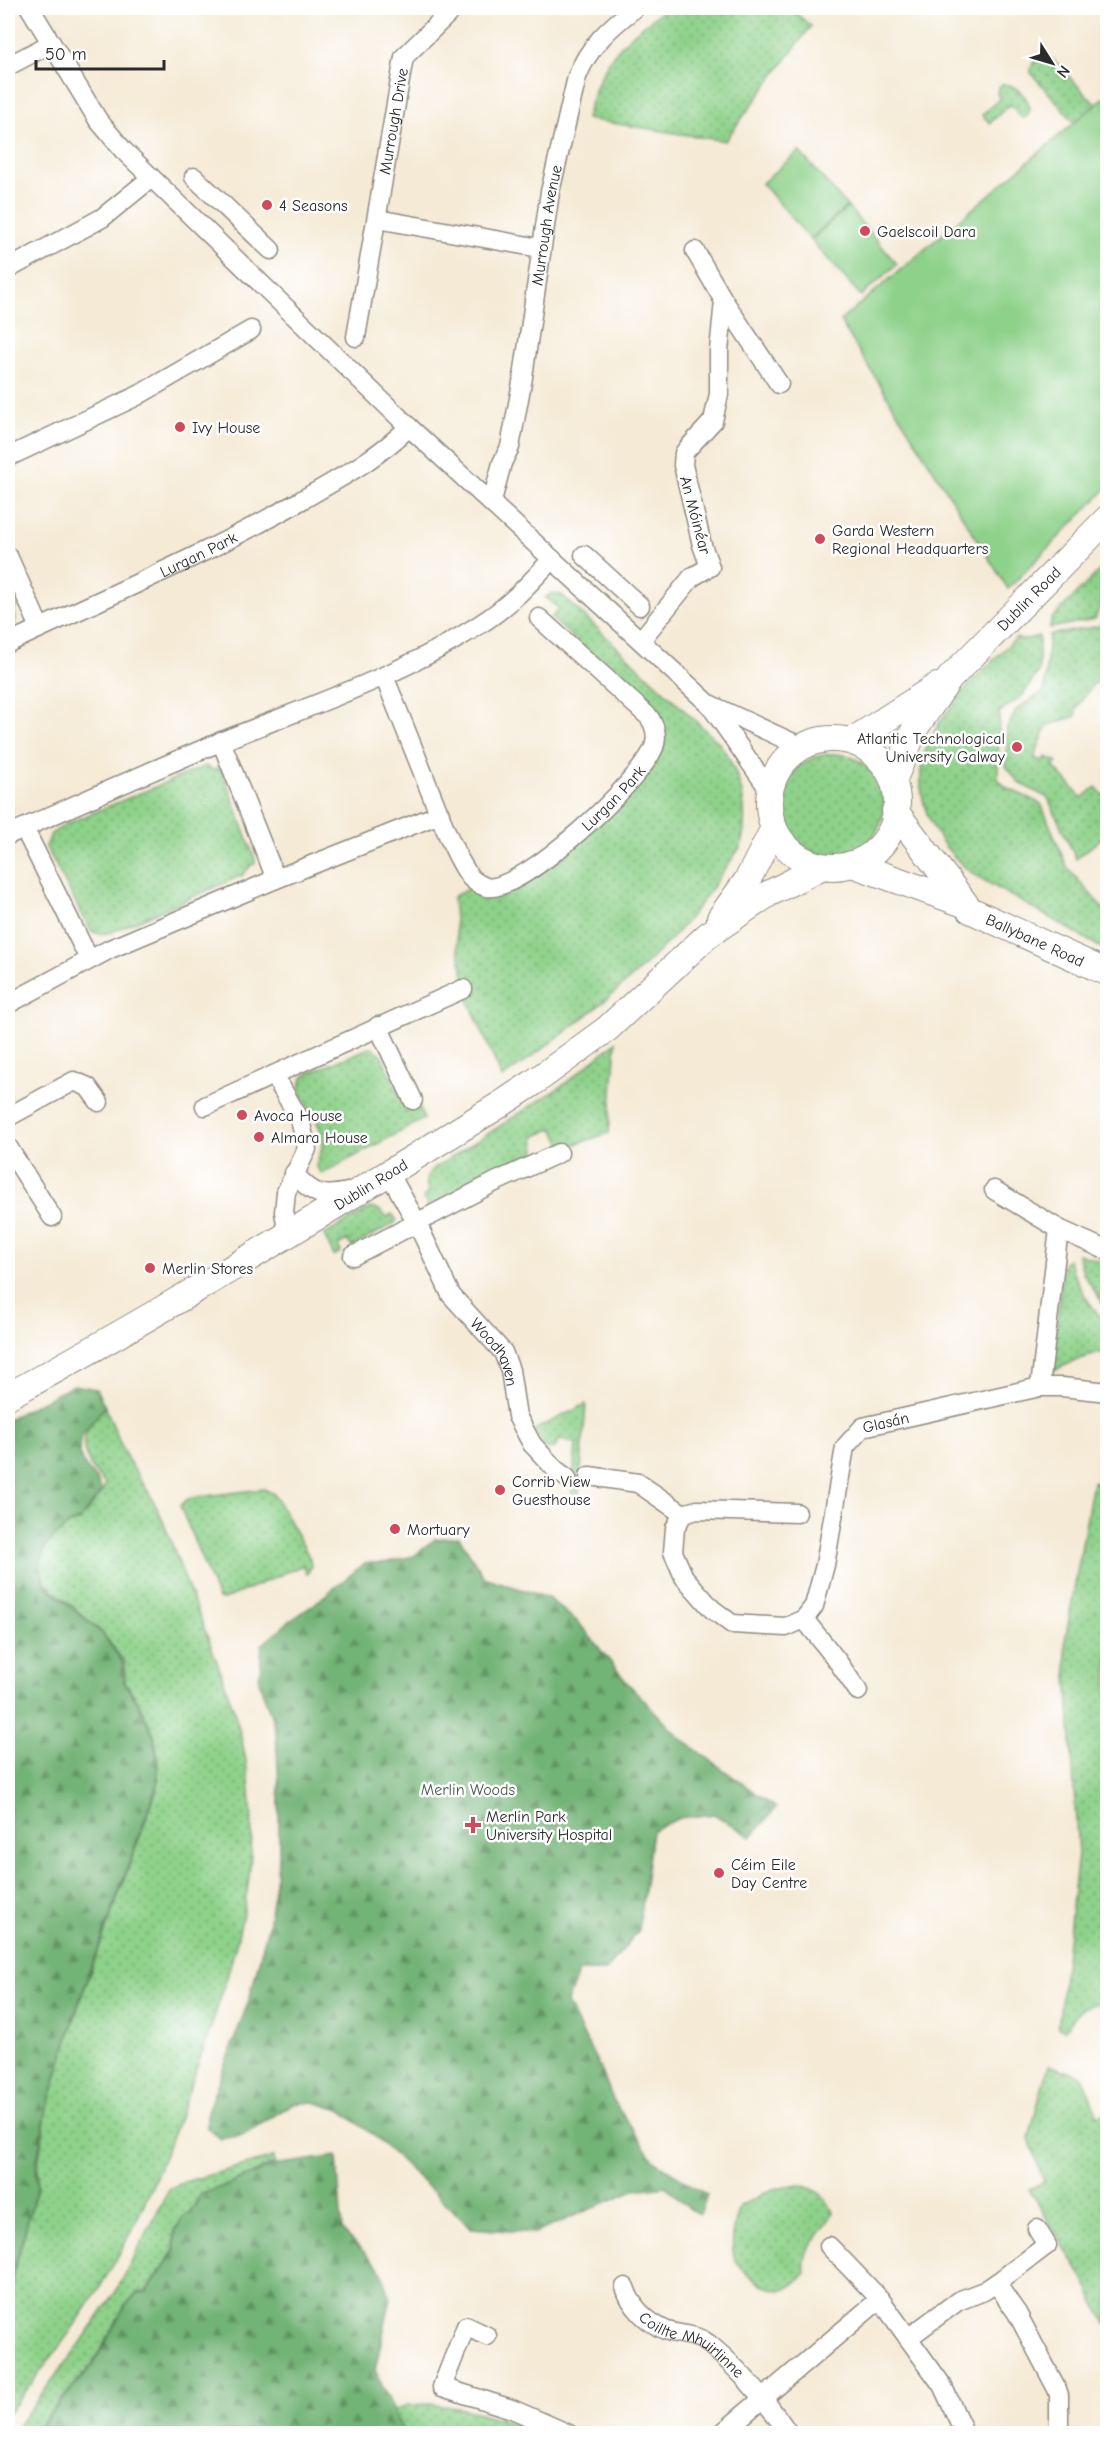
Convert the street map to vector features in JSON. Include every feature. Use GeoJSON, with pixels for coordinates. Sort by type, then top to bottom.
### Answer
{"type":"FeatureCollection","features":[{"type":"Feature","properties":{"kind":"main road","name":"Dublin Road"},"geometry":{"type":"LineString","coordinates":[[894,780],[915,728],[950,678],[1107,518]]}},
{"type":"Feature","properties":{"kind":"main road","name":"Dublin Road"},"geometry":{"type":"LineString","coordinates":[[852,741],[950,678]]}},
{"type":"Feature","properties":{"kind":"main road"},"geometry":{"type":"LineString","coordinates":[[821,740],[852,741],[880,760],[894,780],[897,792],[890,827],[879,844],[864,858],[837,868],[821,867],[792,851],[774,828],[769,809],[770,791],[778,770],[801,747],[821,740]]}},
{"type":"Feature","properties":{"kind":"main road","name":"Ballybane Road"},"geometry":{"type":"LineString","coordinates":[[895,811],[970,910],[1107,973]]}},
{"type":"Feature","properties":{"kind":"main road","name":"Dublin Road"},"geometry":{"type":"LineString","coordinates":[[708,935],[748,879],[774,828]]}},
{"type":"Feature","properties":{"kind":"main road","name":"Ballybane Road"},"geometry":{"type":"LineString","coordinates":[[852,864],[964,904]]}},
{"type":"Feature","properties":{"kind":"main road","name":"Dublin Road"},"geometry":{"type":"LineString","coordinates":[[8,1396],[104,1344],[498,1106],[576,1053],[631,1008],[708,935],[768,894],[821,867]]}},
{"type":"Feature","properties":{"kind":"street"},"geometry":{"type":"LineString","coordinates":[[30,8],[98,120],[150,179],[410,427],[710,705],[770,791]]}},
{"type":"Feature","properties":{"kind":"street","name":"Murrough Drive"},"geometry":{"type":"LineString","coordinates":[[356,337],[404,57],[454,8]]}},
{"type":"Feature","properties":{"kind":"street","name":"Murrough Avenue"},"geometry":{"type":"LineString","coordinates":[[492,501],[502,463],[510,447],[523,377],[540,248],[563,128],[578,74],[605,31],[635,8]]}},
{"type":"Feature","properties":{"kind":"street"},"geometry":{"type":"LineString","coordinates":[[8,66],[50,44]]}},
{"type":"Feature","properties":{"kind":"street"},"geometry":{"type":"LineString","coordinates":[[194,177],[271,250]]}},
{"type":"Feature","properties":{"kind":"street"},"geometry":{"type":"LineString","coordinates":[[8,269],[102,218],[150,179]]}},
{"type":"Feature","properties":{"kind":"street"},"geometry":{"type":"LineString","coordinates":[[377,219],[540,248]]}},
{"type":"Feature","properties":{"kind":"street"},"geometry":{"type":"LineString","coordinates":[[225,250],[247,227]]}},
{"type":"Feature","properties":{"kind":"street"},"geometry":{"type":"LineString","coordinates":[[695,251],[724,302],[779,384]]}},
{"type":"Feature","properties":{"kind":"street","name":"An Móinéar"},"geometry":{"type":"LineString","coordinates":[[641,640],[693,577],[710,567],[702,545],[683,465],[684,453],[713,421],[717,411],[719,351],[724,302]]}},
{"type":"Feature","properties":{"kind":"street"},"geometry":{"type":"LineString","coordinates":[[8,458],[137,396],[251,330]]}},
{"type":"Feature","properties":{"kind":"street","name":"Lurgan Park"},"geometry":{"type":"LineString","coordinates":[[8,643],[236,536],[360,466],[389,446],[410,427]]}},
{"type":"Feature","properties":{"kind":"street"},"geometry":{"type":"LineString","coordinates":[[474,485],[502,463]]}},
{"type":"Feature","properties":{"kind":"street"},"geometry":{"type":"LineString","coordinates":[[584,555],[640,606]]}},
{"type":"Feature","properties":{"kind":"street"},"geometry":{"type":"LineString","coordinates":[[8,556],[40,628]]}},
{"type":"Feature","properties":{"kind":"street"},"geometry":{"type":"LineString","coordinates":[[89,959],[16,831],[221,741],[384,676],[436,651],[482,623],[523,590],[552,559]]}},
{"type":"Feature","properties":{"kind":"street"},"geometry":{"type":"LineString","coordinates":[[585,590],[602,572]]}},
{"type":"Feature","properties":{"kind":"street","name":"Lurgan Park"},"geometry":{"type":"LineString","coordinates":[[384,676],[440,814],[470,877],[486,887],[500,886],[538,864],[580,831],[620,794],[652,753],[655,744],[656,731],[649,717],[539,618]]}},
{"type":"Feature","properties":{"kind":"street"},"geometry":{"type":"LineString","coordinates":[[710,705],[801,747]]}},
{"type":"Feature","properties":{"kind":"street"},"geometry":{"type":"LineString","coordinates":[[221,741],[276,879]]}},
{"type":"Feature","properties":{"kind":"street"},"geometry":{"type":"LineString","coordinates":[[8,1004],[89,959],[276,879],[440,814]]}},
{"type":"Feature","properties":{"kind":"street"},"geometry":{"type":"LineString","coordinates":[[205,1106],[463,989]]}},
{"type":"Feature","properties":{"kind":"street"},"geometry":{"type":"LineString","coordinates":[[378,1026],[413,1100]]}},
{"type":"Feature","properties":{"kind":"street"},"geometry":{"type":"LineString","coordinates":[[274,1074],[300,1120],[306,1136],[307,1149],[304,1159],[294,1173],[286,1192],[284,1212],[288,1234]]}},
{"type":"Feature","properties":{"kind":"street"},"geometry":{"type":"LineString","coordinates":[[8,1117],[74,1081],[88,1088],[99,1102]]}},
{"type":"Feature","properties":{"kind":"street"},"geometry":{"type":"LineString","coordinates":[[8,1147],[52,1217]]}},
{"type":"Feature","properties":{"kind":"street"},"geometry":{"type":"LineString","coordinates":[[353,1256],[495,1182],[559,1153]]}},
{"type":"Feature","properties":{"kind":"street"},"geometry":{"type":"LineString","coordinates":[[294,1173],[306,1187],[320,1194],[336,1195],[365,1188]]}},
{"type":"Feature","properties":{"kind":"street","name":"Woodhaven"},"geometry":{"type":"LineString","coordinates":[[388,1173],[417,1223],[451,1295],[503,1352],[510,1370],[515,1408],[529,1439],[543,1458],[567,1478]]}},
{"type":"Feature","properties":{"kind":"street"},"geometry":{"type":"LineString","coordinates":[[994,1190],[1059,1229],[1107,1251]]}},
{"type":"Feature","properties":{"kind":"street"},"geometry":{"type":"LineString","coordinates":[[1040,1387],[1059,1229]]}},
{"type":"Feature","properties":{"kind":"street","name":"Glasán"},"geometry":{"type":"LineString","coordinates":[[804,1619],[814,1606],[825,1565],[845,1447],[863,1427],[1040,1387],[1107,1392]]}},
{"type":"Feature","properties":{"kind":"street"},"geometry":{"type":"LineString","coordinates":[[589,1476],[638,1484],[683,1514]]}},
{"type":"Feature","properties":{"kind":"street"},"geometry":{"type":"LineString","coordinates":[[797,1513],[697,1510],[683,1514],[675,1528],[673,1552],[684,1577],[712,1609],[732,1624],[786,1627],[804,1619],[858,1691]]}},
{"type":"Feature","properties":{"kind":"street"},"geometry":{"type":"LineString","coordinates":[[908,2338],[958,2301],[984,2291],[996,2283],[1047,2244],[1036,2229]]}},
{"type":"Feature","properties":{"kind":"street"},"geometry":{"type":"LineString","coordinates":[[829,2246],[880,2299],[942,2385],[965,2433]]}},
{"type":"Feature","properties":{"kind":"street"},"geometry":{"type":"LineString","coordinates":[[996,2283],[1017,2313],[1057,2389],[1059,2433]]}},
{"type":"Feature","properties":{"kind":"street","name":"Coillte Mhuirlinne"},"geometry":{"type":"LineString","coordinates":[[625,2288],[631,2303],[639,2313],[666,2330],[693,2335],[707,2342],[762,2398],[789,2433]]}},
{"type":"Feature","properties":{"kind":"street"},"geometry":{"type":"LineString","coordinates":[[721,2433],[880,2299]]}},
{"type":"Feature","properties":{"kind":"street"},"geometry":{"type":"LineString","coordinates":[[487,2336],[466,2326],[442,2387],[512,2409],[569,2433]]}},
{"type":"Feature","properties":{"kind":"green space"},"geometry":{"type":"Polygon","coordinates":[[[666,8],[790,8],[811,26],[725,141],[586,119],[599,81],[614,54],[635,32],[666,8]]]}},
{"type":"Feature","properties":{"kind":"green space"},"geometry":{"type":"Polygon","coordinates":[[[1041,57],[1052,59],[1096,105],[1075,123],[1031,73],[1033,63],[1041,57]]]}},
{"type":"Feature","properties":{"kind":"green space"},"geometry":{"type":"Polygon","coordinates":[[[1002,84],[1012,86],[1020,92],[1027,100],[1030,110],[1026,117],[1022,118],[1010,104],[990,123],[982,115],[1000,98],[997,94],[1002,84]]]}},
{"type":"Feature","properties":{"kind":"green space"},"geometry":{"type":"Polygon","coordinates":[[[1107,95],[1107,488],[1008,589],[840,321],[1107,95]]]}},
{"type":"Feature","properties":{"kind":"green space"},"geometry":{"type":"Polygon","coordinates":[[[799,151],[847,206],[810,239],[762,183],[799,151]]]}},
{"type":"Feature","properties":{"kind":"green space"},"geometry":{"type":"Polygon","coordinates":[[[848,207],[897,264],[861,296],[811,240],[848,207]]]}},
{"type":"Feature","properties":{"kind":"green space"},"geometry":{"type":"Polygon","coordinates":[[[1107,563],[1107,593],[1095,619],[1050,628],[1051,619],[1107,563]]]}},
{"type":"Feature","properties":{"kind":"green space"},"geometry":{"type":"Polygon","coordinates":[[[8,582],[18,607],[14,608],[16,618],[14,625],[8,628],[8,582]]]}},
{"type":"Feature","properties":{"kind":"green space"},"geometry":{"type":"Polygon","coordinates":[[[552,593],[562,595],[719,743],[733,767],[742,792],[744,832],[741,846],[711,889],[687,921],[658,952],[594,1009],[502,1078],[469,1001],[457,943],[453,897],[469,888],[477,893],[501,894],[616,809],[643,778],[663,750],[664,729],[656,713],[551,618],[559,609],[545,597],[552,593]]]}},
{"type":"Feature","properties":{"kind":"green space"},"geometry":{"type":"Polygon","coordinates":[[[1107,607],[1107,680],[1093,684],[1076,709],[1076,716],[1047,726],[1034,758],[1044,761],[1046,757],[1058,762],[1053,766],[1082,798],[1096,787],[1103,795],[1107,792],[1107,834],[1076,859],[1048,798],[1019,783],[1006,766],[1007,728],[1017,709],[1044,691],[1049,635],[1100,626],[1107,607]]]}},
{"type":"Feature","properties":{"kind":"green space"},"geometry":{"type":"Polygon","coordinates":[[[1039,636],[1039,671],[1023,695],[999,713],[998,779],[1007,788],[1042,806],[1067,867],[1107,913],[1107,946],[1100,947],[966,868],[952,854],[931,823],[921,789],[921,770],[925,752],[933,734],[950,708],[971,683],[1016,638],[1022,640],[1039,636]]]}},
{"type":"Feature","properties":{"kind":"green space"},"geometry":{"type":"Polygon","coordinates":[[[833,754],[852,758],[869,769],[880,786],[884,805],[880,824],[869,841],[852,852],[833,856],[814,852],[797,841],[786,824],[782,805],[786,786],[797,769],[814,758],[833,754]]]}},
{"type":"Feature","properties":{"kind":"green space"},"geometry":{"type":"Polygon","coordinates":[[[205,766],[214,771],[218,767],[222,770],[255,864],[251,865],[243,875],[112,932],[101,934],[91,931],[46,847],[51,834],[66,824],[205,766]]]}},
{"type":"Feature","properties":{"kind":"green space"},"geometry":{"type":"Polygon","coordinates":[[[616,1042],[609,1133],[564,1148],[553,1128],[534,1137],[536,1149],[533,1157],[429,1209],[423,1197],[429,1193],[426,1182],[430,1171],[562,1086],[616,1042]]]}},
{"type":"Feature","properties":{"kind":"green space"},"geometry":{"type":"Polygon","coordinates":[[[369,1048],[381,1054],[406,1110],[419,1106],[424,1119],[322,1174],[316,1166],[323,1138],[302,1095],[300,1087],[302,1080],[307,1074],[369,1048]]]}},
{"type":"Feature","properties":{"kind":"green space"},"geometry":{"type":"Polygon","coordinates":[[[370,1208],[379,1210],[387,1217],[392,1214],[397,1220],[352,1247],[347,1240],[338,1245],[341,1252],[334,1256],[324,1235],[370,1208]]]}},
{"type":"Feature","properties":{"kind":"green space"},"geometry":{"type":"Polygon","coordinates":[[[1078,1254],[1107,1263],[1107,1310],[1083,1273],[1078,1254]]]}},
{"type":"Feature","properties":{"kind":"green space"},"geometry":{"type":"Polygon","coordinates":[[[1068,1259],[1084,1294],[1107,1324],[1107,1351],[1052,1371],[1063,1264],[1068,1259]]]}},
{"type":"Feature","properties":{"kind":"green space"},"geometry":{"type":"Polygon","coordinates":[[[74,1385],[96,1389],[105,1407],[87,1427],[79,1449],[81,1458],[101,1491],[80,1520],[70,1523],[44,1548],[40,1566],[43,1583],[102,1633],[123,1663],[124,1682],[153,1734],[157,1760],[157,1786],[78,2005],[47,2108],[36,2165],[37,2187],[8,2292],[8,1419],[74,1385]]]}},
{"type":"Feature","properties":{"kind":"green space"},"geometry":{"type":"Polygon","coordinates":[[[586,1404],[579,1495],[572,1493],[576,1443],[559,1440],[555,1448],[547,1449],[534,1430],[586,1404]]]}},
{"type":"Feature","properties":{"kind":"green space"},"geometry":{"type":"Polygon","coordinates":[[[105,1407],[127,1458],[162,1518],[219,1666],[237,1721],[247,1766],[252,1808],[251,1849],[240,1930],[229,1970],[176,2127],[156,2176],[135,2224],[98,2291],[8,2414],[8,2294],[37,2188],[38,2164],[47,2108],[79,2004],[158,1787],[158,1759],[154,1734],[138,1701],[125,1682],[125,1663],[102,1632],[44,1582],[40,1564],[45,1547],[69,1525],[79,1521],[102,1493],[105,1484],[91,1466],[85,1452],[84,1438],[105,1407]]]}},
{"type":"Feature","properties":{"kind":"green space"},"geometry":{"type":"Polygon","coordinates":[[[1093,1482],[1108,1487],[1107,2000],[1080,2009],[1065,2030],[1058,2028],[1078,1854],[1065,1641],[1093,1482]]]}},
{"type":"Feature","properties":{"kind":"green space"},"geometry":{"type":"Polygon","coordinates":[[[264,1489],[274,1494],[310,1558],[311,1567],[307,1574],[303,1565],[223,1600],[218,1599],[180,1506],[188,1499],[197,1497],[264,1489]]]}},
{"type":"Feature","properties":{"kind":"green space","name":"Merlin Woods"},"geometry":{"type":"Polygon","coordinates":[[[459,1537],[484,1577],[548,1598],[579,1623],[625,1680],[680,1738],[776,1808],[751,1837],[714,1814],[679,1818],[652,1831],[639,1930],[606,1971],[579,1971],[567,2002],[603,2074],[614,2102],[653,2160],[707,2195],[700,2214],[690,2209],[666,2186],[634,2190],[535,2233],[471,2228],[378,2139],[340,2110],[314,2102],[292,2104],[244,2135],[221,2139],[207,2128],[207,2112],[249,2000],[268,1926],[279,1857],[276,1731],[259,1681],[262,1645],[365,1563],[383,1563],[414,1556],[435,1539],[459,1537]]]}},
{"type":"Feature","properties":{"kind":"green space"},"geometry":{"type":"Polygon","coordinates":[[[1048,2065],[1082,2076],[1098,2116],[1107,2113],[1107,2326],[1083,2278],[1029,2189],[1044,2182],[1029,2138],[1048,2065]]]}},
{"type":"Feature","properties":{"kind":"green space"},"geometry":{"type":"Polygon","coordinates":[[[337,2156],[342,2230],[380,2268],[391,2298],[375,2370],[404,2433],[34,2433],[93,2365],[126,2305],[137,2293],[147,2292],[175,2250],[175,2230],[184,2216],[194,2208],[201,2194],[274,2165],[337,2156]]]}},
{"type":"Feature","properties":{"kind":"green space"},"geometry":{"type":"Polygon","coordinates":[[[274,2157],[274,2163],[227,2185],[201,2194],[174,2230],[174,2250],[147,2291],[137,2292],[126,2305],[92,2364],[33,2433],[12,2433],[80,2344],[117,2290],[169,2189],[184,2182],[274,2157]]]}},
{"type":"Feature","properties":{"kind":"green space"},"geometry":{"type":"Polygon","coordinates":[[[800,2185],[820,2194],[833,2212],[809,2248],[806,2255],[805,2274],[794,2285],[779,2290],[764,2285],[748,2275],[737,2263],[733,2250],[736,2218],[740,2206],[773,2189],[800,2185]]]}},
{"type":"Feature","properties":{"kind":"green space"},"geometry":{"type":"Polygon","coordinates":[[[430,2404],[486,2414],[538,2433],[404,2433],[394,2411],[407,2405],[430,2404]]]}},
{"type":"Feature","properties":{"kind":"place","name":"4 Seasons"},"geometry":{"type":"Point","coordinates":[267,205]}},
{"type":"Feature","properties":{"kind":"place","name":"Gaelscoil Dara"},"geometry":{"type":"Point","coordinates":[865,231]}},
{"type":"Feature","properties":{"kind":"place","name":"Ivy House"},"geometry":{"type":"Point","coordinates":[180,427]}},
{"type":"Feature","properties":{"kind":"place","name":"Garda Western Regional Headquarters"},"geometry":{"type":"Point","coordinates":[820,539]}},
{"type":"Feature","properties":{"kind":"place","name":"Atlantic Technological University Galway"},"geometry":{"type":"Point","coordinates":[1017,747]}},
{"type":"Feature","properties":{"kind":"place","name":"Avoca House"},"geometry":{"type":"Point","coordinates":[242,1115]}},
{"type":"Feature","properties":{"kind":"place","name":"Almara House"},"geometry":{"type":"Point","coordinates":[259,1137]}},
{"type":"Feature","properties":{"kind":"place","name":"Merlin Stores"},"geometry":{"type":"Point","coordinates":[150,1268]}},
{"type":"Feature","properties":{"kind":"place","name":"Corrib View Guesthouse"},"geometry":{"type":"Point","coordinates":[500,1490]}},
{"type":"Feature","properties":{"kind":"place","name":"Mortuary"},"geometry":{"type":"Point","coordinates":[395,1529]}},
{"type":"Feature","properties":{"kind":"place","name":"Merlin Park University Hospital"},"geometry":{"type":"Point","coordinates":[473,1825]}},
{"type":"Feature","properties":{"kind":"place","name":"Céim Eile Day Centre"},"geometry":{"type":"Point","coordinates":[719,1873]}}]}
